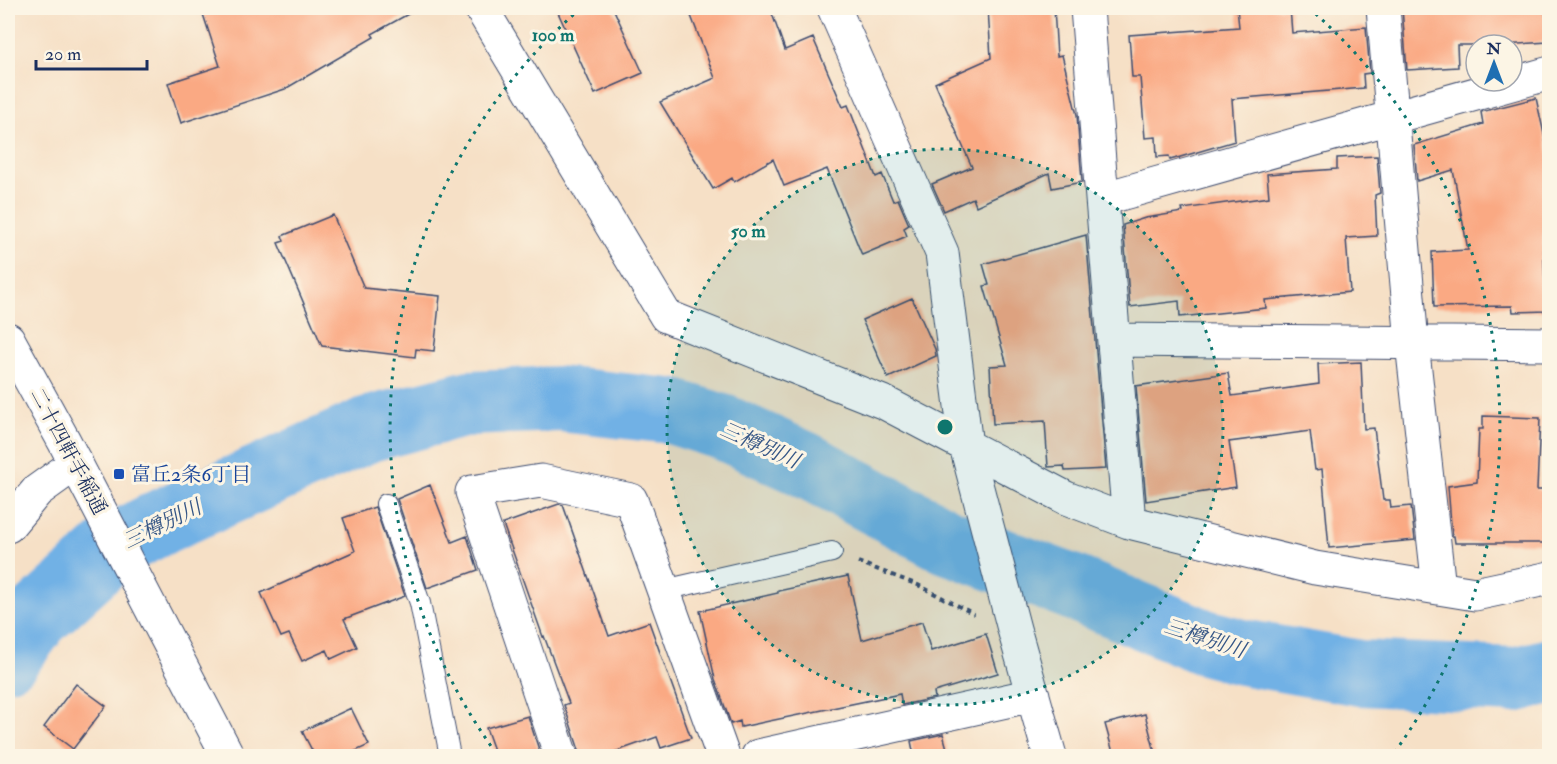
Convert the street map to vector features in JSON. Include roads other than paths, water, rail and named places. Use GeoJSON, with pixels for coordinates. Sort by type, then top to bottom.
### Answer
{"type":"FeatureCollection","features":[{"type":"Feature","properties":{"kind":"street"},"geometry":{"type":"LineString","coordinates":[[481,8],[666,316],[885,403],[1066,498],[1130,522],[1315,568],[1475,594],[1550,578]]}},
{"type":"Feature","properties":{"kind":"street"},"geometry":{"type":"LineString","coordinates":[[834,8],[942,253],[966,446],[1015,634],[1050,756]]}},
{"type":"Feature","properties":{"kind":"street"},"geometry":{"type":"LineString","coordinates":[[1088,8],[1130,522]]}},
{"type":"Feature","properties":{"kind":"street"},"geometry":{"type":"LineString","coordinates":[[1383,8],[1412,343],[1439,588]]}},
{"type":"Feature","properties":{"kind":"street"},"geometry":{"type":"LineString","coordinates":[[1102,199],[1550,74]]}},
{"type":"Feature","properties":{"kind":"street","name":"二十四軒手稲通"},"geometry":{"type":"LineString","coordinates":[[8,339],[76,463],[228,756]]}},
{"type":"Feature","properties":{"kind":"street"},"geometry":{"type":"LineString","coordinates":[[1114,340],[1550,344]]}},
{"type":"Feature","properties":{"kind":"street"},"geometry":{"type":"LineString","coordinates":[[8,526],[37,491],[76,463]]}},
{"type":"Feature","properties":{"kind":"street"},"geometry":{"type":"LineString","coordinates":[[561,756],[472,492],[541,481],[631,500],[723,756]]}},
{"type":"Feature","properties":{"kind":"street"},"geometry":{"type":"LineString","coordinates":[[758,756],[1033,695]]}},
{"type":"Feature","properties":{"kind":"lane"},"geometry":{"type":"LineString","coordinates":[[386,504],[420,603],[450,756]]}},
{"type":"Feature","properties":{"kind":"lane"},"geometry":{"type":"LineString","coordinates":[[664,590],[832,552]]}},
{"type":"Feature","properties":{"kind":"waterway","name":"三樽別川"},"geometry":{"type":"LineString","coordinates":[[8,657],[38,617],[118,544],[167,519],[369,429],[470,403],[559,399],[671,411],[725,428],[804,464],[947,541],[1069,586],[1204,642],[1242,652],[1360,673],[1513,680],[1550,671]]}},
{"type":"Feature","properties":{"kind":"place","name":"富丘2条6丁目"},"geometry":{"type":"Point","coordinates":[119,474]}}]}
